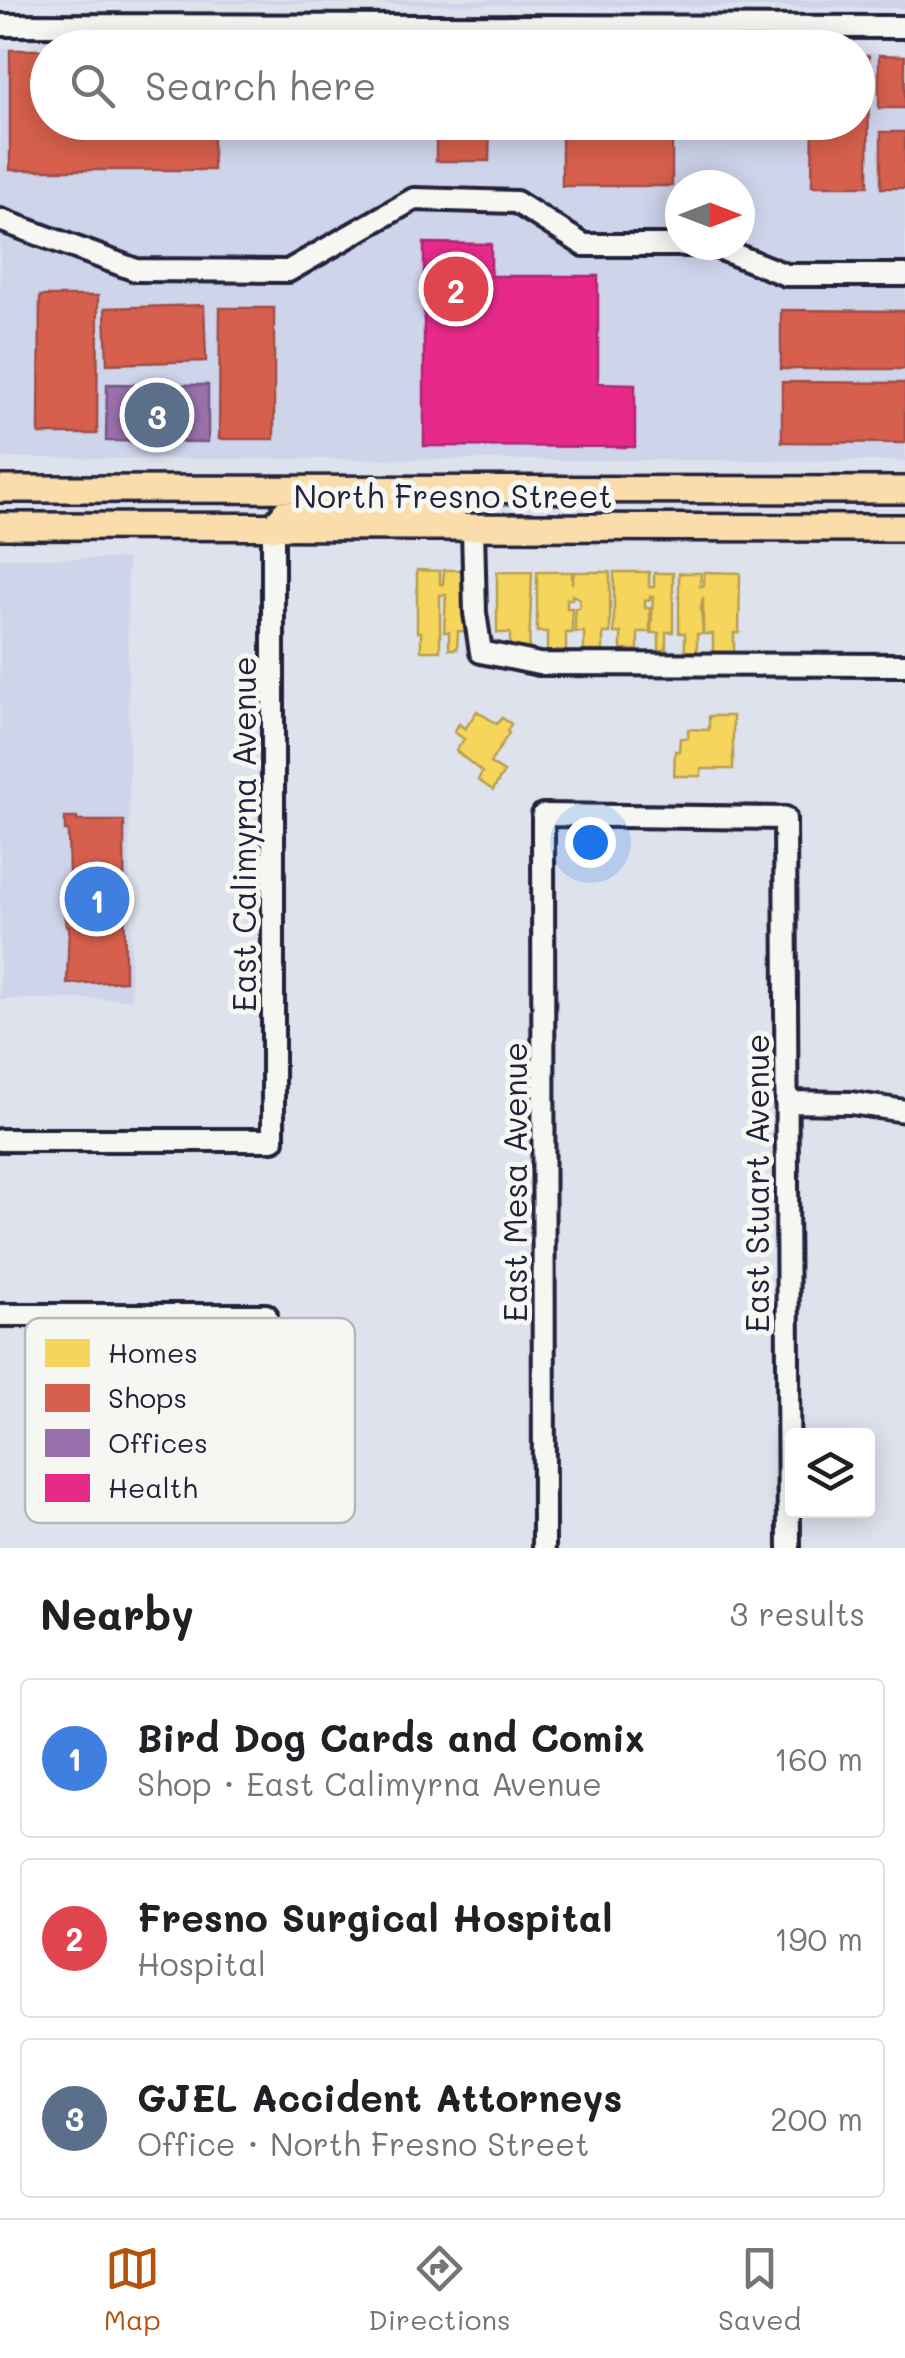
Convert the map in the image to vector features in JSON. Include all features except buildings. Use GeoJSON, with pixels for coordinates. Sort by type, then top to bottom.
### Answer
{"type":"FeatureCollection","features":[{"type":"Feature","properties":{"kind":"main road","name":"North Fresno Street"},"geometry":{"type":"LineString","coordinates":[[0,489],[905,490]]}},
{"type":"Feature","properties":{"kind":"main road"},"geometry":{"type":"LineString","coordinates":[[273,528],[286,512],[470,506],[486,500],[492,490]]}},
{"type":"Feature","properties":{"kind":"main road","name":"North Fresno Street"},"geometry":{"type":"LineString","coordinates":[[0,526],[905,528]]}},
{"type":"Feature","properties":{"kind":"street"},"geometry":{"type":"LineString","coordinates":[[0,25],[905,28]]}},
{"type":"Feature","properties":{"kind":"street"},"geometry":{"type":"LineString","coordinates":[[0,220],[136,270],[288,271],[414,198],[516,202],[584,246],[711,245],[786,275],[905,275]]}},
{"type":"Feature","properties":{"kind":"street","name":"East Calimyrna Avenue"},"geometry":{"type":"LineString","coordinates":[[0,1140],[272,1140],[273,528]]}},
{"type":"Feature","properties":{"kind":"street"},"geometry":{"type":"LineString","coordinates":[[473,528],[474,614],[481,652],[538,664],[905,665]]}},
{"type":"Feature","properties":{"kind":"street","name":"East Stuart Avenue"},"geometry":{"type":"LineString","coordinates":[[542,815],[785,818],[788,1548]]}},
{"type":"Feature","properties":{"kind":"street","name":"East Mesa Avenue"},"geometry":{"type":"LineString","coordinates":[[542,815],[544,1548]]}},
{"type":"Feature","properties":{"kind":"street"},"geometry":{"type":"LineString","coordinates":[[786,1102],[850,1103],[905,1111]]}},
{"type":"Feature","properties":{"kind":"street"},"geometry":{"type":"LineString","coordinates":[[0,1315],[266,1315]]}},
{"type":"Feature","properties":{"kind":"shaded area"},"geometry":{"type":"Polygon","coordinates":[[[0,0],[905,0],[905,8],[0,1],[0,0]]]}},
{"type":"Feature","properties":{"kind":"shaded area"},"geometry":{"type":"Polygon","coordinates":[[[0,48],[30,48],[30,140],[875,140],[875,53],[905,54],[905,461],[0,458],[0,48]]]}},
{"type":"Feature","properties":{"kind":"shaded area"},"geometry":{"type":"Polygon","coordinates":[[[0,558],[127,559],[131,999],[0,999],[0,558]]]}},
{"type":"Feature","properties":{"kind":"place","name":"Fresno Surgical Hospital"},"geometry":{"type":"Point","coordinates":[456,289]}},
{"type":"Feature","properties":{"kind":"place","name":"GJEL Accident Attorneys"},"geometry":{"type":"Point","coordinates":[157,415]}},
{"type":"Feature","properties":{"kind":"place","name":"Bird Dog Cards and Comix"},"geometry":{"type":"Point","coordinates":[97,899]}}]}
